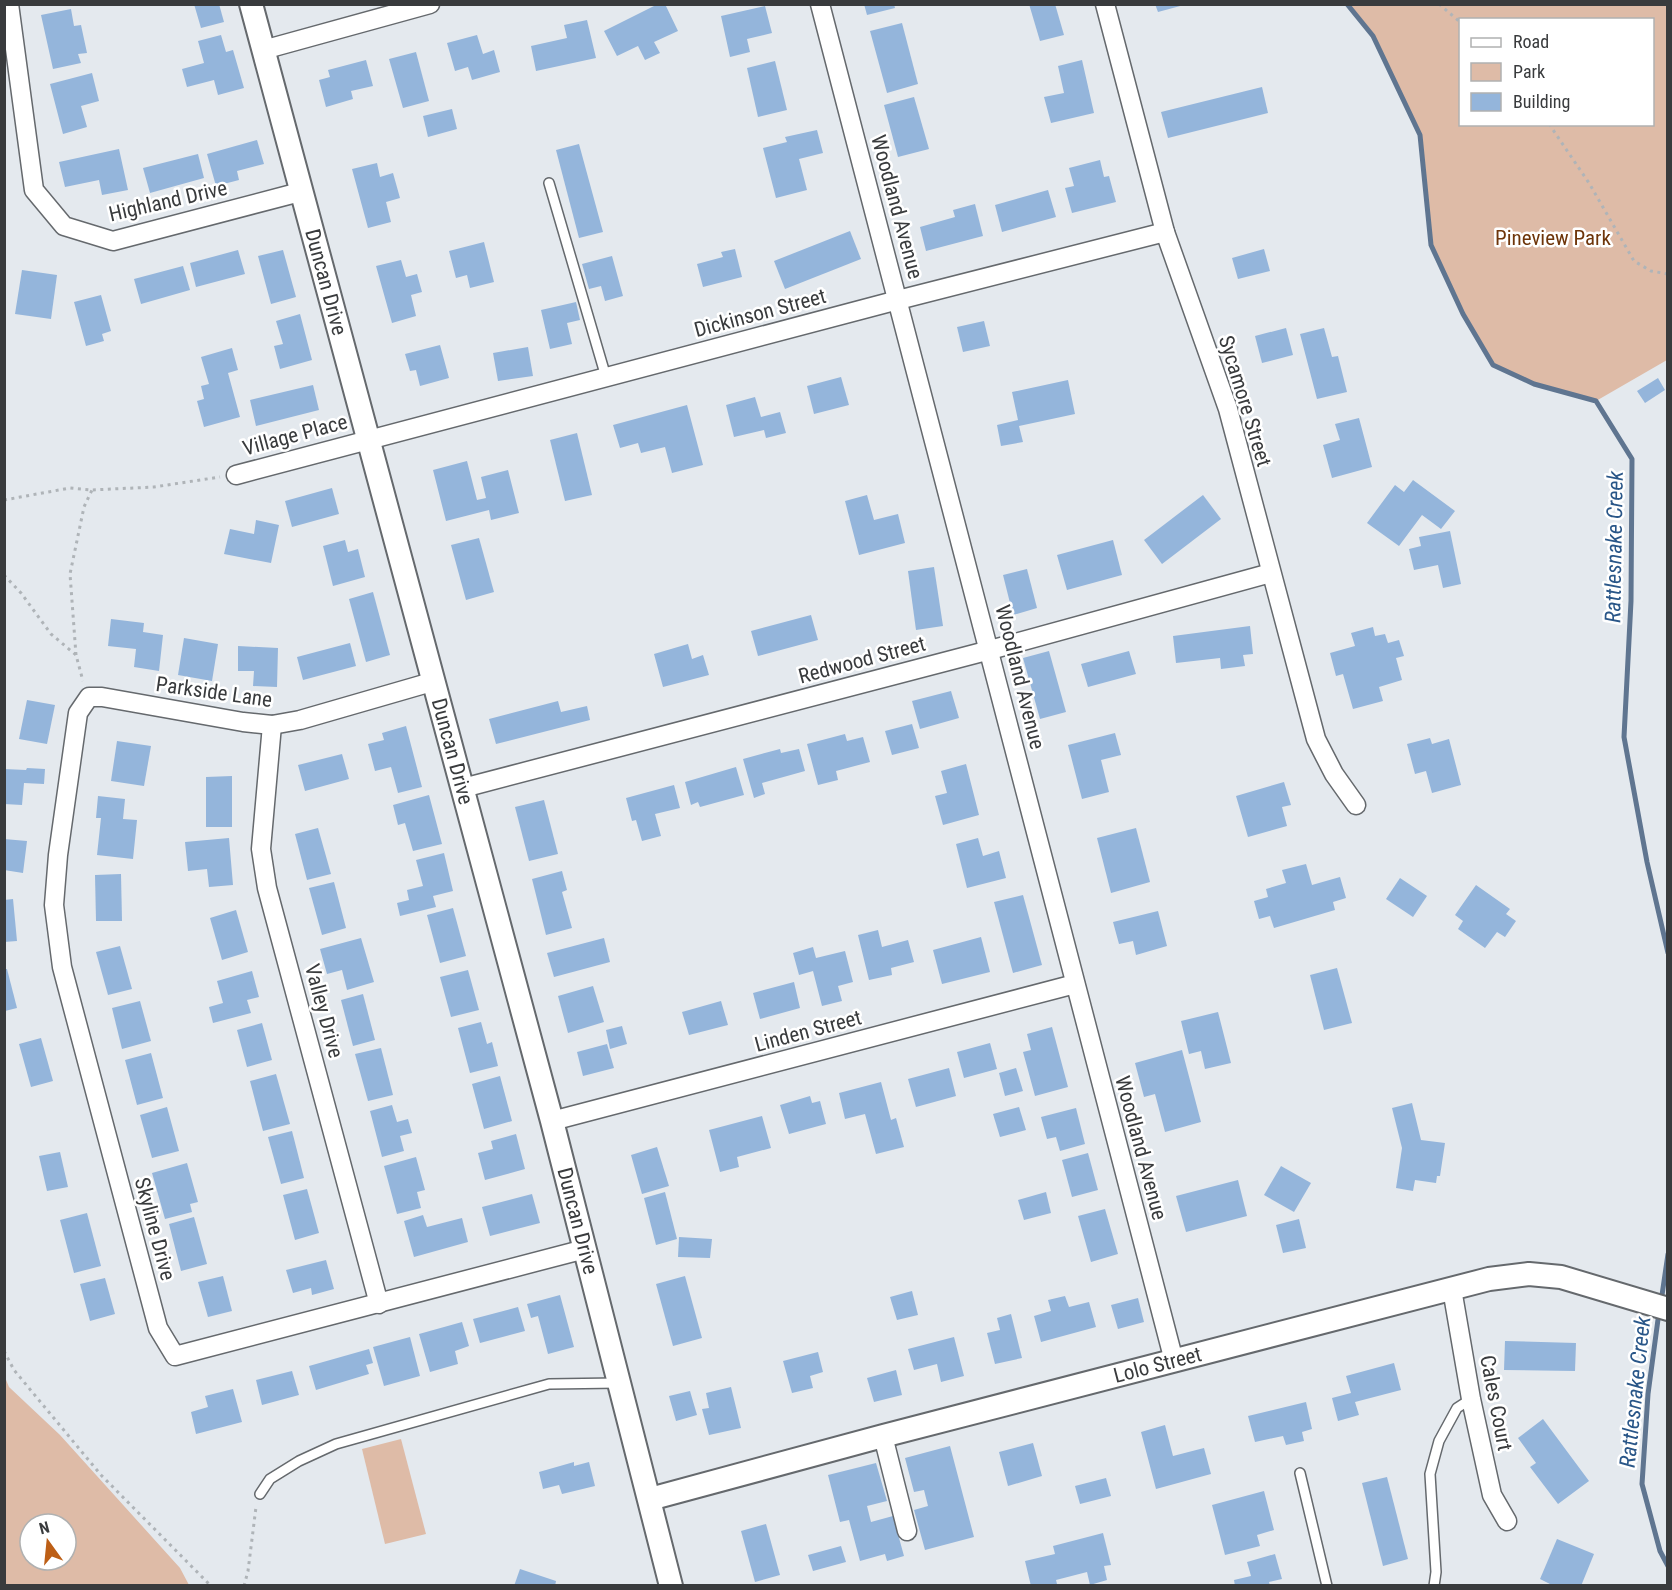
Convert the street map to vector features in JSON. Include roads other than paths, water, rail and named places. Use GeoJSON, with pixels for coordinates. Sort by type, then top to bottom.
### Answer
{"type":"FeatureCollection","features":[{"type":"Feature","properties":{"kind":"street","name":"Highland Drive"},"geometry":{"type":"LineString","coordinates":[[9,4],[34,190],[64,226],[113,241],[300,192]]}},
{"type":"Feature","properties":{"kind":"street","name":"Duncan Drive"},"geometry":{"type":"LineString","coordinates":[[250,4],[366,439],[435,681],[552,1121],[671,1586]]}},
{"type":"Feature","properties":{"kind":"street"},"geometry":{"type":"LineString","coordinates":[[263,50],[430,4]]}},
{"type":"Feature","properties":{"kind":"street","name":"Woodland Avenue"},"geometry":{"type":"LineString","coordinates":[[820,4],[1174,1361]]}},
{"type":"Feature","properties":{"kind":"street","name":"Sycamore Street"},"geometry":{"type":"LineString","coordinates":[[1105,4],[1165,232],[1228,409],[1316,739],[1334,774],[1356,805]]}},
{"type":"Feature","properties":{"kind":"street","name":"Dickinson Street"},"geometry":{"type":"LineString","coordinates":[[366,439],[1165,232]]}},
{"type":"Feature","properties":{"kind":"street","name":"Village Place"},"geometry":{"type":"LineString","coordinates":[[236,475],[366,439]]}},
{"type":"Feature","properties":{"kind":"street","name":"Redwood Street"},"geometry":{"type":"LineString","coordinates":[[463,788],[990,650],[1271,573]]}},
{"type":"Feature","properties":{"kind":"street","name":"Parkside Lane"},"geometry":{"type":"LineString","coordinates":[[89,697],[102,697],[272,725],[300,720],[435,681]]}},
{"type":"Feature","properties":{"kind":"street","name":"Skyline Drive"},"geometry":{"type":"LineString","coordinates":[[89,697],[78,713],[58,855],[54,905],[62,967],[158,1328],[175,1356],[585,1249]]}},
{"type":"Feature","properties":{"kind":"street","name":"Valley Drive"},"geometry":{"type":"LineString","coordinates":[[272,725],[261,849],[267,888],[379,1304]]}},
{"type":"Feature","properties":{"kind":"street","name":"Linden Street"},"geometry":{"type":"LineString","coordinates":[[552,1121],[1075,984]]}},
{"type":"Feature","properties":{"kind":"street","name":"Lolo Street"},"geometry":{"type":"LineString","coordinates":[[650,1499],[883,1436],[1490,1279],[1529,1274],[1561,1277],[1668,1309]]}},
{"type":"Feature","properties":{"kind":"street","name":"Cales Court"},"geometry":{"type":"LineString","coordinates":[[1452,1289],[1471,1399],[1492,1495],[1507,1521]]}},
{"type":"Feature","properties":{"kind":"street"},"geometry":{"type":"LineString","coordinates":[[883,1436],[907,1531]]}},
{"type":"Feature","properties":{"kind":"lane"},"geometry":{"type":"LineString","coordinates":[[549,183],[606,378]]}},
{"type":"Feature","properties":{"kind":"lane"},"geometry":{"type":"LineString","coordinates":[[260,1494],[270,1479],[298,1461],[336,1444],[549,1384],[620,1382]]}},
{"type":"Feature","properties":{"kind":"lane"},"geometry":{"type":"LineString","coordinates":[[1434,1586],[1436,1572],[1430,1474],[1439,1441],[1456,1408],[1471,1399]]}},
{"type":"Feature","properties":{"kind":"lane"},"geometry":{"type":"LineString","coordinates":[[1300,1473],[1328,1586]]}},
{"type":"Feature","properties":{"kind":"waterway","name":"Rattlesnake Creek"},"geometry":{"type":"LineString","coordinates":[[1347,4],[1373,36],[1420,135],[1431,245],[1463,314],[1493,365],[1534,384],[1596,401],[1632,459],[1631,601],[1624,737],[1647,862],[1668,953]]}},
{"type":"Feature","properties":{"kind":"waterway","name":"Rattlesnake Creek"},"geometry":{"type":"LineString","coordinates":[[1661,1302],[1668,1254]]}},
{"type":"Feature","properties":{"kind":"waterway","name":"Rattlesnake Creek"},"geometry":{"type":"LineString","coordinates":[[1659,1312],[1648,1394],[1642,1484],[1660,1551],[1668,1566]]}},
{"type":"Feature","properties":{"kind":"park label","name":"Pineview Park"},"geometry":{"type":"Point","coordinates":[1553,238]}}]}
